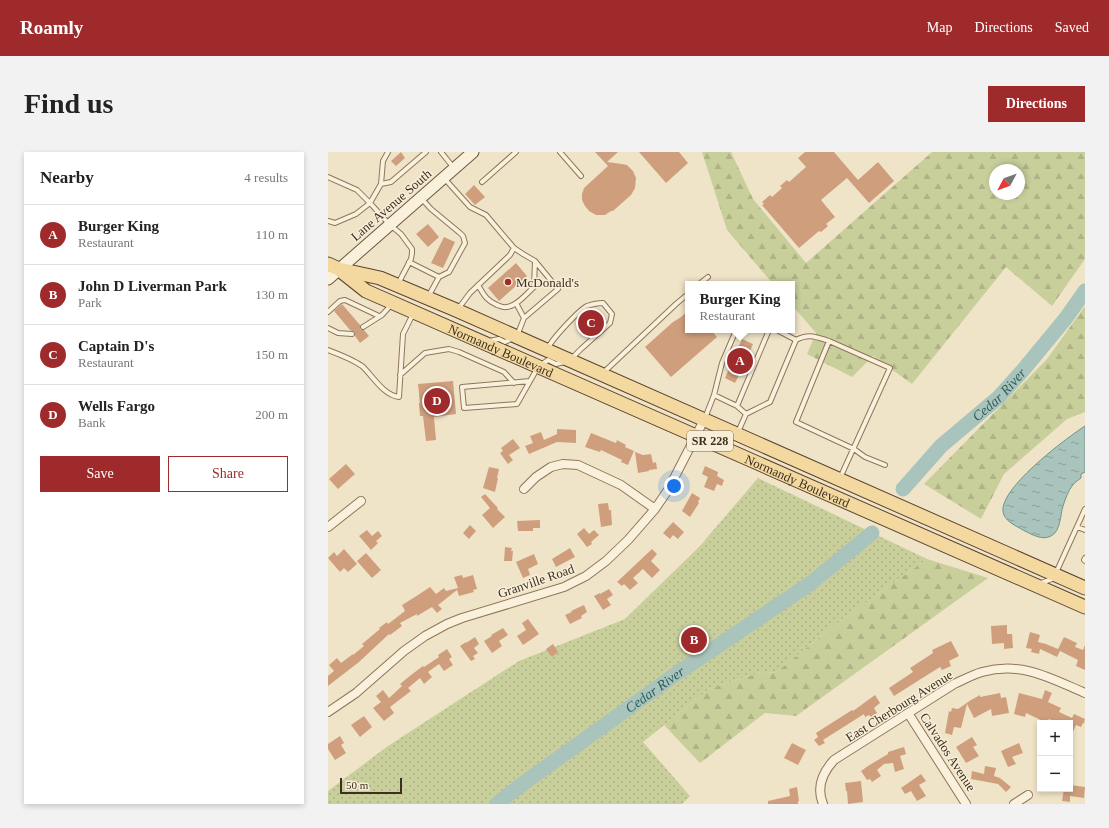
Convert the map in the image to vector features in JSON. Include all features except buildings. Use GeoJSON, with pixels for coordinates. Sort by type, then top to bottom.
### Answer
{"type":"FeatureCollection","features":[{"type":"Feature","properties":{"kind":"main road","name":"Lane Avenue South"},"geometry":{"type":"LineString","coordinates":[[328,279],[334,267],[390,225],[470,153]]}},
{"type":"Feature","properties":{"kind":"main road","name":"Normandy Boulevard"},"geometry":{"type":"LineString","coordinates":[[334,267],[380,278],[517,336],[1085,588]]}},
{"type":"Feature","properties":{"kind":"main road","name":"Normandy Boulevard"},"geometry":{"type":"LineString","coordinates":[[334,267],[356,284],[394,303],[1085,607]]}},
{"type":"Feature","properties":{"kind":"main road"},"geometry":{"type":"LineString","coordinates":[[767,466],[775,464],[801,476],[824,483],[830,484],[839,480]]}},
{"type":"Feature","properties":{"kind":"street","name":"Granville Road"},"geometry":{"type":"LineString","coordinates":[[328,712],[356,693],[404,651],[425,636],[462,618],[564,587],[586,576],[606,561],[655,509],[668,490],[704,420]]}},
{"type":"Feature","properties":{"kind":"street"},"geometry":{"type":"LineString","coordinates":[[524,489],[536,477],[551,467],[563,464],[578,466],[621,485],[655,509]]}},
{"type":"Feature","properties":{"kind":"street"},"geometry":{"type":"LineString","coordinates":[[328,527],[361,501]]}},
{"type":"Feature","properties":{"kind":"street","name":"East Cherbourg Avenue"},"geometry":{"type":"LineString","coordinates":[[823,804],[820,794],[822,777],[834,760],[967,677],[981,672],[1006,668],[1018,668],[1042,674],[1085,693]]}},
{"type":"Feature","properties":{"kind":"street","name":"Calvados Avenue"},"geometry":{"type":"LineString","coordinates":[[908,713],[966,804]]}},
{"type":"Feature","properties":{"kind":"street"},"geometry":{"type":"LineString","coordinates":[[1014,804],[1028,795]]}},
{"type":"Feature","properties":{"kind":"lane"},"geometry":{"type":"LineString","coordinates":[[328,221],[335,223],[356,214],[370,203],[381,184],[383,161],[388,152]]}},
{"type":"Feature","properties":{"kind":"lane"},"geometry":{"type":"LineString","coordinates":[[381,184],[391,182],[426,152]]}},
{"type":"Feature","properties":{"kind":"lane"},"geometry":{"type":"LineString","coordinates":[[441,152],[454,168]]}},
{"type":"Feature","properties":{"kind":"lane"},"geometry":{"type":"LineString","coordinates":[[482,182],[516,152]]}},
{"type":"Feature","properties":{"kind":"lane"},"geometry":{"type":"LineString","coordinates":[[560,152],[581,176]]}},
{"type":"Feature","properties":{"kind":"lane"},"geometry":{"type":"LineString","coordinates":[[328,176],[357,190],[390,225],[401,234],[412,249],[409,262],[398,286]]}},
{"type":"Feature","properties":{"kind":"lane"},"geometry":{"type":"LineString","coordinates":[[444,177],[470,207],[486,215],[514,248],[535,261],[558,289],[524,318],[517,336],[505,342],[499,339],[482,342]]}},
{"type":"Feature","properties":{"kind":"lane"},"geometry":{"type":"LineString","coordinates":[[420,198],[460,233],[463,236],[465,243],[449,272],[439,277],[427,298]]}},
{"type":"Feature","properties":{"kind":"lane"},"geometry":{"type":"LineString","coordinates":[[456,310],[470,293],[510,255],[514,248]]}},
{"type":"Feature","properties":{"kind":"lane"},"geometry":{"type":"LineString","coordinates":[[478,285],[484,297],[500,306],[506,307],[516,303],[534,287],[535,261]]}},
{"type":"Feature","properties":{"kind":"lane"},"geometry":{"type":"LineString","coordinates":[[409,262],[439,277]]}},
{"type":"Feature","properties":{"kind":"lane"},"geometry":{"type":"LineString","coordinates":[[703,281],[708,277]]}},
{"type":"Feature","properties":{"kind":"lane"},"geometry":{"type":"LineString","coordinates":[[602,374],[685,296]]}},
{"type":"Feature","properties":{"kind":"lane"},"geometry":{"type":"LineString","coordinates":[[328,312],[340,301],[345,300],[379,316]]}},
{"type":"Feature","properties":{"kind":"lane"},"geometry":{"type":"LineString","coordinates":[[363,327],[386,312],[394,303]]}},
{"type":"Feature","properties":{"kind":"lane"},"geometry":{"type":"LineString","coordinates":[[516,303],[524,318]]}},
{"type":"Feature","properties":{"kind":"lane"},"geometry":{"type":"LineString","coordinates":[[530,381],[462,387],[464,408],[517,404],[538,367],[548,360],[556,364],[571,360],[610,322],[612,314],[603,303],[586,307],[557,334],[550,343],[548,350]]}},
{"type":"Feature","properties":{"kind":"lane"},"geometry":{"type":"LineString","coordinates":[[328,350],[361,365],[379,385],[393,397],[399,397],[402,334],[414,312]]}},
{"type":"Feature","properties":{"kind":"lane"},"geometry":{"type":"LineString","coordinates":[[328,328],[338,333],[352,334]]}},
{"type":"Feature","properties":{"kind":"lane"},"geometry":{"type":"LineString","coordinates":[[704,420],[714,395],[722,363],[734,335],[737,333]]}},
{"type":"Feature","properties":{"kind":"lane"},"geometry":{"type":"LineString","coordinates":[[737,406],[768,333]]}},
{"type":"Feature","properties":{"kind":"lane"},"geometry":{"type":"LineString","coordinates":[[783,333],[796,340]]}},
{"type":"Feature","properties":{"kind":"lane"},"geometry":{"type":"LineString","coordinates":[[737,434],[746,414],[770,402],[796,340],[804,335],[829,341],[890,368],[839,480]]}},
{"type":"Feature","properties":{"kind":"lane"},"geometry":{"type":"LineString","coordinates":[[829,341],[796,422],[854,449],[865,457],[885,465]]}},
{"type":"Feature","properties":{"kind":"lane"},"geometry":{"type":"LineString","coordinates":[[400,375],[425,353],[449,349],[504,372],[514,383]]}},
{"type":"Feature","properties":{"kind":"lane"},"geometry":{"type":"LineString","coordinates":[[714,395],[737,406],[746,414]]}},
{"type":"Feature","properties":{"kind":"lane"},"geometry":{"type":"LineString","coordinates":[[1033,584],[1046,582],[1052,579],[1055,575],[1085,509]]}},
{"type":"Feature","properties":{"kind":"lane"},"geometry":{"type":"LineString","coordinates":[[1077,526],[1085,530]]}},
{"type":"Feature","properties":{"kind":"green space"},"geometry":{"type":"Polygon","coordinates":[[[702,152],[731,152],[753,199],[806,263],[932,152],[1085,152],[1085,259],[1052,306],[1006,267],[912,384],[873,356],[852,377],[807,354],[816,333],[795,308],[795,281],[770,281],[727,230],[702,152]]]}},
{"type":"Feature","properties":{"kind":"green space"},"geometry":{"type":"Polygon","coordinates":[[[1085,306],[1085,412],[1067,419],[1004,474],[981,519],[924,484],[1047,359],[1085,306]]]}},
{"type":"Feature","properties":{"kind":"green space"},"geometry":{"type":"Polygon","coordinates":[[[758,478],[927,559],[844,618],[776,672],[755,674],[709,689],[643,742],[690,796],[682,804],[328,804],[328,791],[388,746],[519,661],[625,619],[700,546],[758,478]]]}},
{"type":"Feature","properties":{"kind":"green space"},"geometry":{"type":"Polygon","coordinates":[[[927,559],[988,578],[796,716],[765,713],[700,763],[664,725],[709,689],[755,674],[776,672],[844,618],[927,559]]]}},
{"type":"Feature","properties":{"kind":"water"},"geometry":{"type":"Polygon","coordinates":[[[1085,426],[1085,472],[1081,474],[1081,478],[1069,490],[1057,530],[1054,534],[1044,538],[1040,537],[1009,522],[1004,515],[1004,505],[1010,493],[1020,480],[1049,453],[1085,426]]]}},
{"type":"Feature","properties":{"kind":"waterway","name":"Cedar River"},"geometry":{"type":"LineString","coordinates":[[903,489],[941,446],[999,397],[1066,318],[1085,291]]}},
{"type":"Feature","properties":{"kind":"waterway","name":"Cedar River"},"geometry":{"type":"LineString","coordinates":[[497,804],[521,785],[679,672],[811,583],[872,533]]}},
{"type":"Feature","properties":{"kind":"place","name":"McDonald's"},"geometry":{"type":"Point","coordinates":[508,282]}},
{"type":"Feature","properties":{"kind":"place","name":"Captain D's"},"geometry":{"type":"Point","coordinates":[591,323]}},
{"type":"Feature","properties":{"kind":"place","name":"Burger King"},"geometry":{"type":"Point","coordinates":[740,361]}},
{"type":"Feature","properties":{"kind":"place","name":"Wells Fargo"},"geometry":{"type":"Point","coordinates":[437,401]}},
{"type":"Feature","properties":{"kind":"place","name":"John D Liverman Park"},"geometry":{"type":"Point","coordinates":[694,640]}}]}
